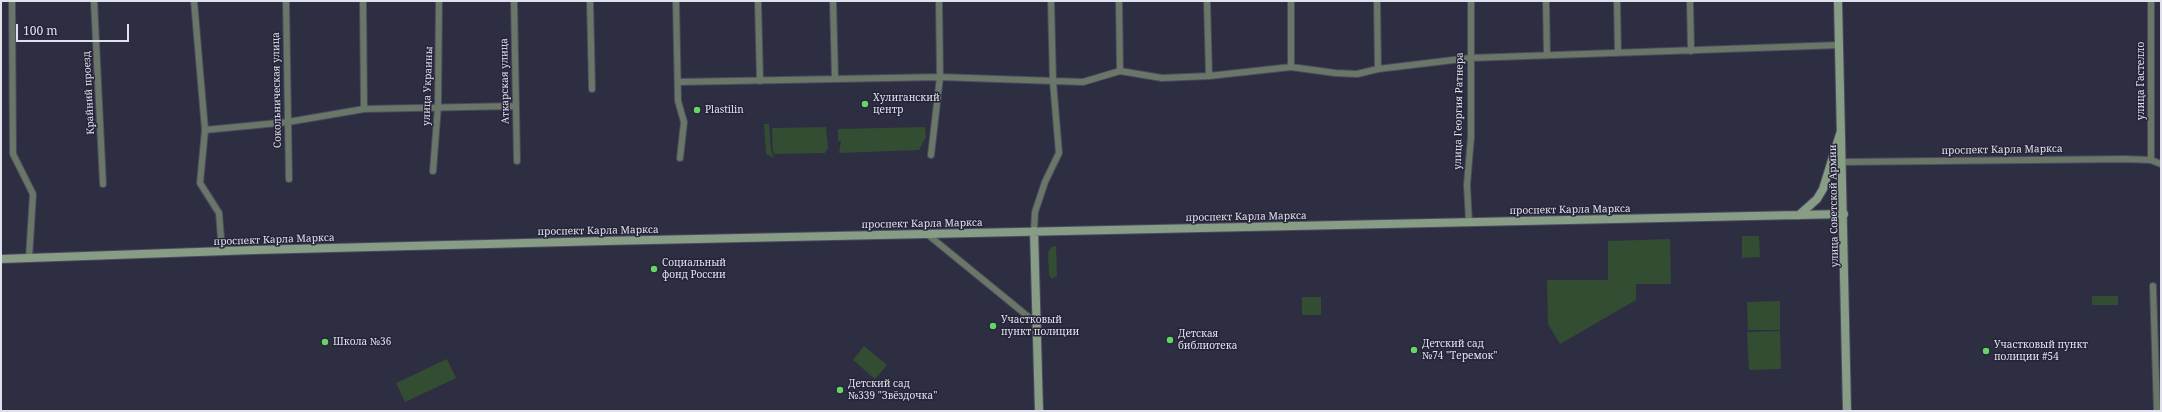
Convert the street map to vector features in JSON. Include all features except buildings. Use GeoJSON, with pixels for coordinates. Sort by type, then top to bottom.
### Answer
{"type":"FeatureCollection","features":[{"type":"Feature","properties":{"kind":"street"},"geometry":{"type":"LineString","coordinates":[[12,1],[13,154],[33,194],[29,258]]}},
{"type":"Feature","properties":{"kind":"street","name":"Крайний проезд"},"geometry":{"type":"LineString","coordinates":[[94,1],[103,184]]}},
{"type":"Feature","properties":{"kind":"street"},"geometry":{"type":"LineString","coordinates":[[194,1],[205,130],[200,184],[219,213],[222,251]]}},
{"type":"Feature","properties":{"kind":"street","name":"Сокольническая улица"},"geometry":{"type":"LineString","coordinates":[[286,1],[289,179]]}},
{"type":"Feature","properties":{"kind":"street"},"geometry":{"type":"LineString","coordinates":[[363,1],[364,109]]}},
{"type":"Feature","properties":{"kind":"street","name":"улица Украины"},"geometry":{"type":"LineString","coordinates":[[433,172],[438,106],[439,1]]}},
{"type":"Feature","properties":{"kind":"street","name":"Аткарская улица"},"geometry":{"type":"LineString","coordinates":[[514,1],[517,161]]}},
{"type":"Feature","properties":{"kind":"street"},"geometry":{"type":"LineString","coordinates":[[590,1],[592,89]]}},
{"type":"Feature","properties":{"kind":"street"},"geometry":{"type":"LineString","coordinates":[[676,1],[678,101],[684,122],[680,158]]}},
{"type":"Feature","properties":{"kind":"street"},"geometry":{"type":"LineString","coordinates":[[758,1],[760,81]]}},
{"type":"Feature","properties":{"kind":"street"},"geometry":{"type":"LineString","coordinates":[[833,1],[835,78]]}},
{"type":"Feature","properties":{"kind":"street"},"geometry":{"type":"LineString","coordinates":[[931,155],[940,77],[938,1]]}},
{"type":"Feature","properties":{"kind":"street"},"geometry":{"type":"LineString","coordinates":[[1039,411],[1034,231],[1036,209],[1045,182],[1059,153],[1053,82],[1051,1]]}},
{"type":"Feature","properties":{"kind":"street"},"geometry":{"type":"LineString","coordinates":[[1119,1],[1120,71]]}},
{"type":"Feature","properties":{"kind":"street"},"geometry":{"type":"LineString","coordinates":[[1207,1],[1209,76]]}},
{"type":"Feature","properties":{"kind":"street"},"geometry":{"type":"LineString","coordinates":[[1291,1],[1291,67]]}},
{"type":"Feature","properties":{"kind":"street"},"geometry":{"type":"LineString","coordinates":[[1377,1],[1378,69]]}},
{"type":"Feature","properties":{"kind":"street","name":"улица Георгия Ратнера"},"geometry":{"type":"LineString","coordinates":[[1470,222],[1467,185],[1471,137],[1471,1]]}},
{"type":"Feature","properties":{"kind":"street"},"geometry":{"type":"LineString","coordinates":[[1546,1],[1547,55]]}},
{"type":"Feature","properties":{"kind":"street"},"geometry":{"type":"LineString","coordinates":[[1617,1],[1618,53]]}},
{"type":"Feature","properties":{"kind":"street"},"geometry":{"type":"LineString","coordinates":[[1690,1],[1691,51]]}},
{"type":"Feature","properties":{"kind":"street","name":"улица Советской Армии"},"geometry":{"type":"LineString","coordinates":[[1838,1],[1843,162],[1847,411]]}},
{"type":"Feature","properties":{"kind":"street","name":"улица Гастелло"},"geometry":{"type":"LineString","coordinates":[[2151,1],[2151,160]]}},
{"type":"Feature","properties":{"kind":"street"},"geometry":{"type":"LineString","coordinates":[[678,82],[940,77],[1083,82],[1120,71],[1162,78],[1209,76],[1291,67],[1335,73],[1357,74],[1378,69],[1470,58],[1840,45]]}},
{"type":"Feature","properties":{"kind":"street"},"geometry":{"type":"LineString","coordinates":[[205,130],[288,122],[364,109],[438,106],[516,106]]}},
{"type":"Feature","properties":{"kind":"street"},"geometry":{"type":"LineString","coordinates":[[1798,215],[1817,199],[1823,189],[1842,127]]}},
{"type":"Feature","properties":{"kind":"street","name":"проспект Карла Маркса"},"geometry":{"type":"LineString","coordinates":[[1843,162],[2151,160],[2161,164]]}},
{"type":"Feature","properties":{"kind":"street","name":"проспект Карла Маркса"},"geometry":{"type":"LineString","coordinates":[[1,259],[222,251],[1034,231],[1844,214]]}},
{"type":"Feature","properties":{"kind":"street"},"geometry":{"type":"LineString","coordinates":[[927,234],[1036,323]]}},
{"type":"Feature","properties":{"kind":"street"},"geometry":{"type":"LineString","coordinates":[[2153,286],[2157,411]]}},
{"type":"Feature","properties":{"kind":"green space"},"geometry":{"type":"Polygon","coordinates":[[[764,124],[769,124],[771,150],[774,158],[766,154],[764,124]]]}},
{"type":"Feature","properties":{"kind":"green space"},"geometry":{"type":"Polygon","coordinates":[[[826,127],[828,148],[825,153],[775,154],[773,151],[772,128],[826,127]]]}},
{"type":"Feature","properties":{"kind":"green space"},"geometry":{"type":"Polygon","coordinates":[[[925,127],[926,137],[919,150],[839,153],[841,141],[838,141],[838,129],[925,127]]]}},
{"type":"Feature","properties":{"kind":"green space"},"geometry":{"type":"Polygon","coordinates":[[[1742,236],[1759,236],[1760,257],[1742,258],[1742,236]]]}},
{"type":"Feature","properties":{"kind":"green space"},"geometry":{"type":"Polygon","coordinates":[[[1670,239],[1671,284],[1636,284],[1636,300],[1560,344],[1548,324],[1547,280],[1608,280],[1608,241],[1670,239]]]}},
{"type":"Feature","properties":{"kind":"green space"},"geometry":{"type":"Polygon","coordinates":[[[1056,246],[1057,276],[1052,279],[1049,275],[1048,253],[1051,247],[1056,246]]]}},
{"type":"Feature","properties":{"kind":"green space"},"geometry":{"type":"Polygon","coordinates":[[[2092,296],[2118,296],[2118,305],[2092,305],[2092,296]]]}},
{"type":"Feature","properties":{"kind":"green space"},"geometry":{"type":"Polygon","coordinates":[[[1302,297],[1321,297],[1321,315],[1302,315],[1302,297]]]}},
{"type":"Feature","properties":{"kind":"green space"},"geometry":{"type":"Polygon","coordinates":[[[1780,301],[1780,330],[1748,330],[1747,302],[1780,301]]]}},
{"type":"Feature","properties":{"kind":"green space"},"geometry":{"type":"Polygon","coordinates":[[[1780,331],[1781,369],[1749,370],[1747,332],[1780,331]]]}},
{"type":"Feature","properties":{"kind":"green space"},"geometry":{"type":"Polygon","coordinates":[[[864,346],[887,365],[875,379],[853,360],[864,346]]]}},
{"type":"Feature","properties":{"kind":"green space"},"geometry":{"type":"Polygon","coordinates":[[[447,359],[456,378],[405,402],[396,383],[447,359]]]}},
{"type":"Feature","properties":{"kind":"place","name":"Хулиганский центр"},"geometry":{"type":"Point","coordinates":[865,104]}},
{"type":"Feature","properties":{"kind":"place","name":"Plastilin"},"geometry":{"type":"Point","coordinates":[697,110]}},
{"type":"Feature","properties":{"kind":"place","name":"Социальный фонд России"},"geometry":{"type":"Point","coordinates":[654,269]}},
{"type":"Feature","properties":{"kind":"place","name":"Участковый пункт полиции"},"geometry":{"type":"Point","coordinates":[993,326]}},
{"type":"Feature","properties":{"kind":"place","name":"Детская библиотека"},"geometry":{"type":"Point","coordinates":[1170,340]}},
{"type":"Feature","properties":{"kind":"place","name":"Школа №36"},"geometry":{"type":"Point","coordinates":[325,342]}},
{"type":"Feature","properties":{"kind":"place","name":"Детский сад №74 \"Теремок\""},"geometry":{"type":"Point","coordinates":[1414,350]}},
{"type":"Feature","properties":{"kind":"place","name":"Участковый пункт полиции #54"},"geometry":{"type":"Point","coordinates":[1986,351]}},
{"type":"Feature","properties":{"kind":"place","name":"Детский сад №339 \"Звёздочка\""},"geometry":{"type":"Point","coordinates":[840,390]}}]}
